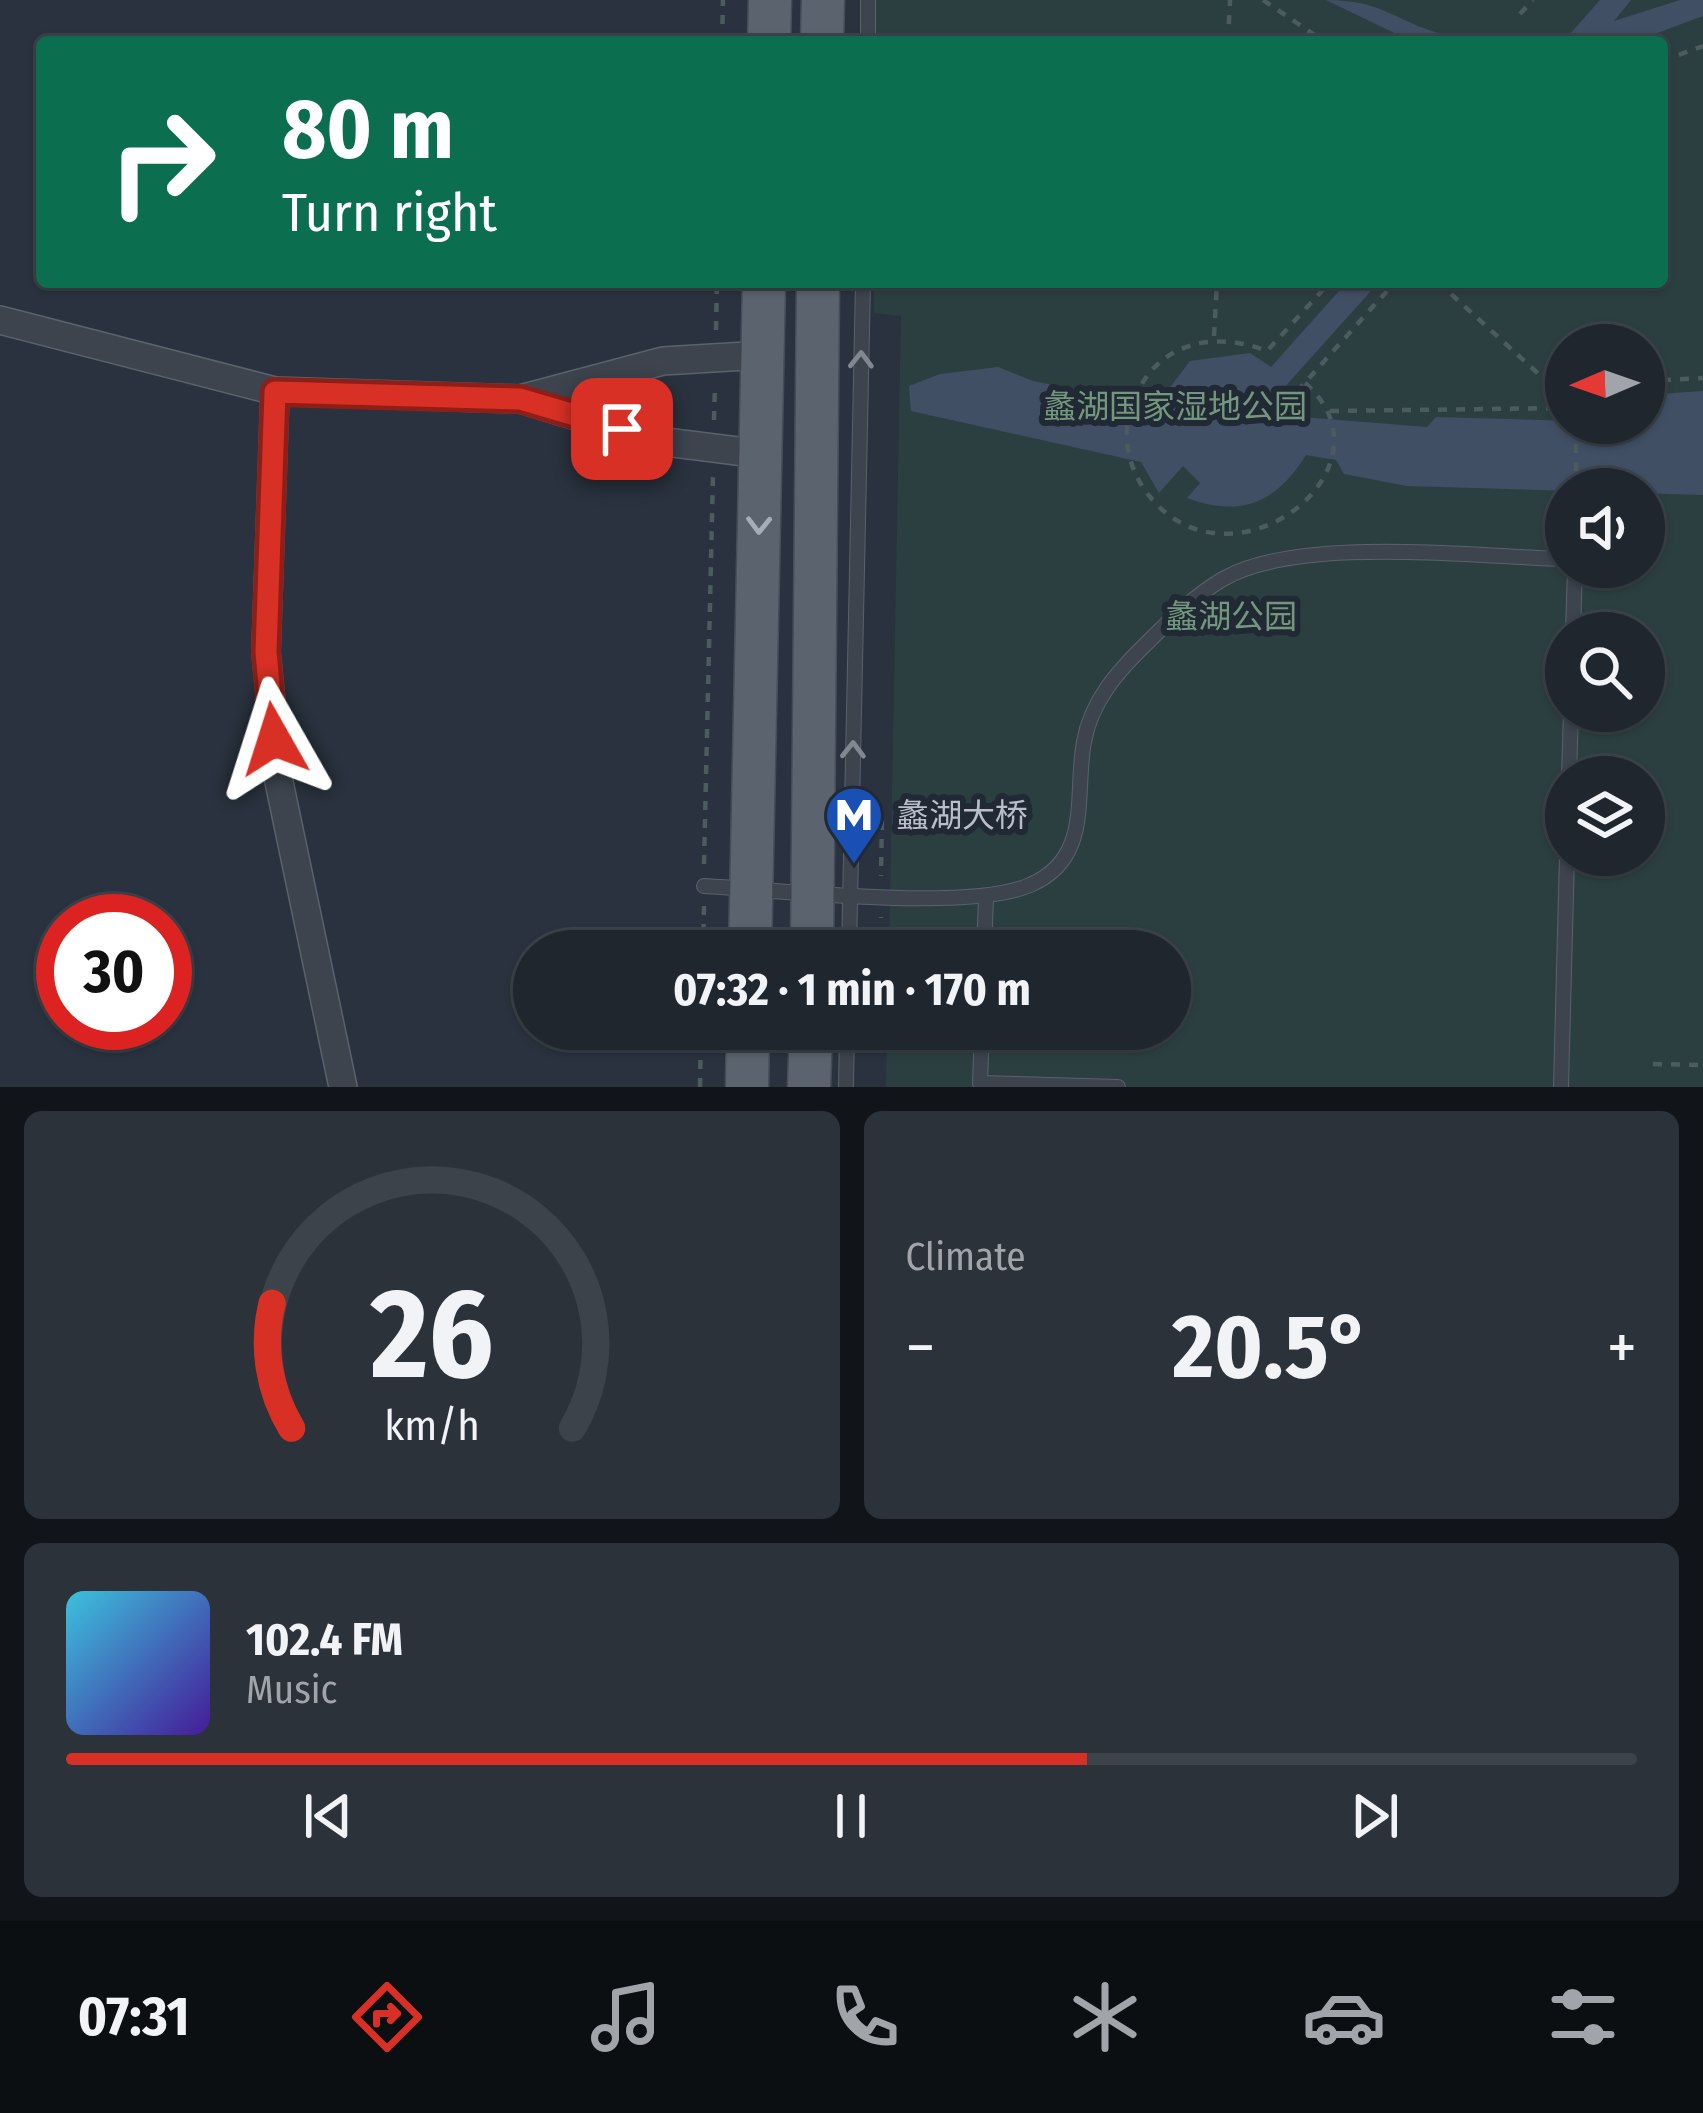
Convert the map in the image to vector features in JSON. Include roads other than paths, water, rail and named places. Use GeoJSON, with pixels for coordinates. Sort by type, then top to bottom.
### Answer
{"type":"FeatureCollection","features":[{"type":"Feature","properties":{"kind":"main road"},"geometry":{"type":"LineString","coordinates":[[769,36],[770,0]]}},
{"type":"Feature","properties":{"kind":"main road"},"geometry":{"type":"LineString","coordinates":[[822,36],[823,0]]}},
{"type":"Feature","properties":{"kind":"main road"},"geometry":{"type":"LineString","coordinates":[[751,930],[764,288]]}},
{"type":"Feature","properties":{"kind":"main road"},"geometry":{"type":"LineString","coordinates":[[818,288],[832,892],[819,930]]}},
{"type":"Feature","properties":{"kind":"main road"},"geometry":{"type":"LineString","coordinates":[[747,1087],[748,1050]]}},
{"type":"Feature","properties":{"kind":"main road"},"geometry":{"type":"LineString","coordinates":[[809,1087],[810,1050]]}},
{"type":"Feature","properties":{"kind":"street"},"geometry":{"type":"LineString","coordinates":[[0,320],[275,392],[520,399],[713,452],[761,454]]}},
{"type":"Feature","properties":{"kind":"street"},"geometry":{"type":"LineString","coordinates":[[520,399],[663,361],[763,355]]}},
{"type":"Feature","properties":{"kind":"street"},"geometry":{"type":"LineString","coordinates":[[275,392],[266,652],[279,782],[343,1087]]}},
{"type":"Feature","properties":{"kind":"lane"},"geometry":{"type":"LineString","coordinates":[[868,0],[868,36]]}},
{"type":"Feature","properties":{"kind":"lane"},"geometry":{"type":"LineString","coordinates":[[843,930],[832,892],[863,288]]}},
{"type":"Feature","properties":{"kind":"lane"},"geometry":{"type":"LineString","coordinates":[[704,886],[986,898],[1033,884],[1065,860],[1081,820],[1084,743],[1095,707],[1137,653],[1184,607],[1225,577],[1270,561],[1315,554],[1545,559]]}},
{"type":"Feature","properties":{"kind":"lane"},"geometry":{"type":"LineString","coordinates":[[1562,1087],[1567,876]]}},
{"type":"Feature","properties":{"kind":"lane"},"geometry":{"type":"LineString","coordinates":[[985,930],[986,898]]}},
{"type":"Feature","properties":{"kind":"lane"},"geometry":{"type":"LineString","coordinates":[[846,1087],[847,1050]]}},
{"type":"Feature","properties":{"kind":"lane"},"geometry":{"type":"LineString","coordinates":[[981,1050],[980,1083],[1118,1087]]}},
{"type":"Feature","properties":{"kind":"water"},"geometry":{"type":"Polygon","coordinates":[[[1326,0],[1374,7],[1451,36],[1401,36],[1326,0]]]}},
{"type":"Feature","properties":{"kind":"water"},"geometry":{"type":"Polygon","coordinates":[[[1600,0],[1631,0],[1614,21],[1680,0],[1703,0],[1703,16],[1649,36],[1568,36],[1600,0]]]}},
{"type":"Feature","properties":{"kind":"water"},"geometry":{"type":"Polygon","coordinates":[[[1342,288],[1374,288],[1273,400],[1288,416],[1427,427],[1436,417],[1545,420],[1545,444],[1665,444],[1665,394],[1703,391],[1703,495],[1665,494],[1665,468],[1545,468],[1545,490],[1407,486],[1344,474],[1336,460],[1306,455],[1269,495],[1240,506],[1224,506],[1187,498],[1200,483],[1183,466],[1159,493],[1141,462],[911,411],[909,386],[940,374],[998,367],[1033,381],[1156,406],[1190,361],[1250,353],[1271,367],[1342,288]]]}},
{"type":"Feature","properties":{"kind":"place","name":"蠡湖大桥"},"geometry":{"type":"Point","coordinates":[854,866]}},
{"type":"Feature","properties":{"kind":"park label","name":"蠡湖国家湿地公园"},"geometry":{"type":"Point","coordinates":[1175,406]}},
{"type":"Feature","properties":{"kind":"park label","name":"蠡湖公园"},"geometry":{"type":"Point","coordinates":[1231,616]}}]}
